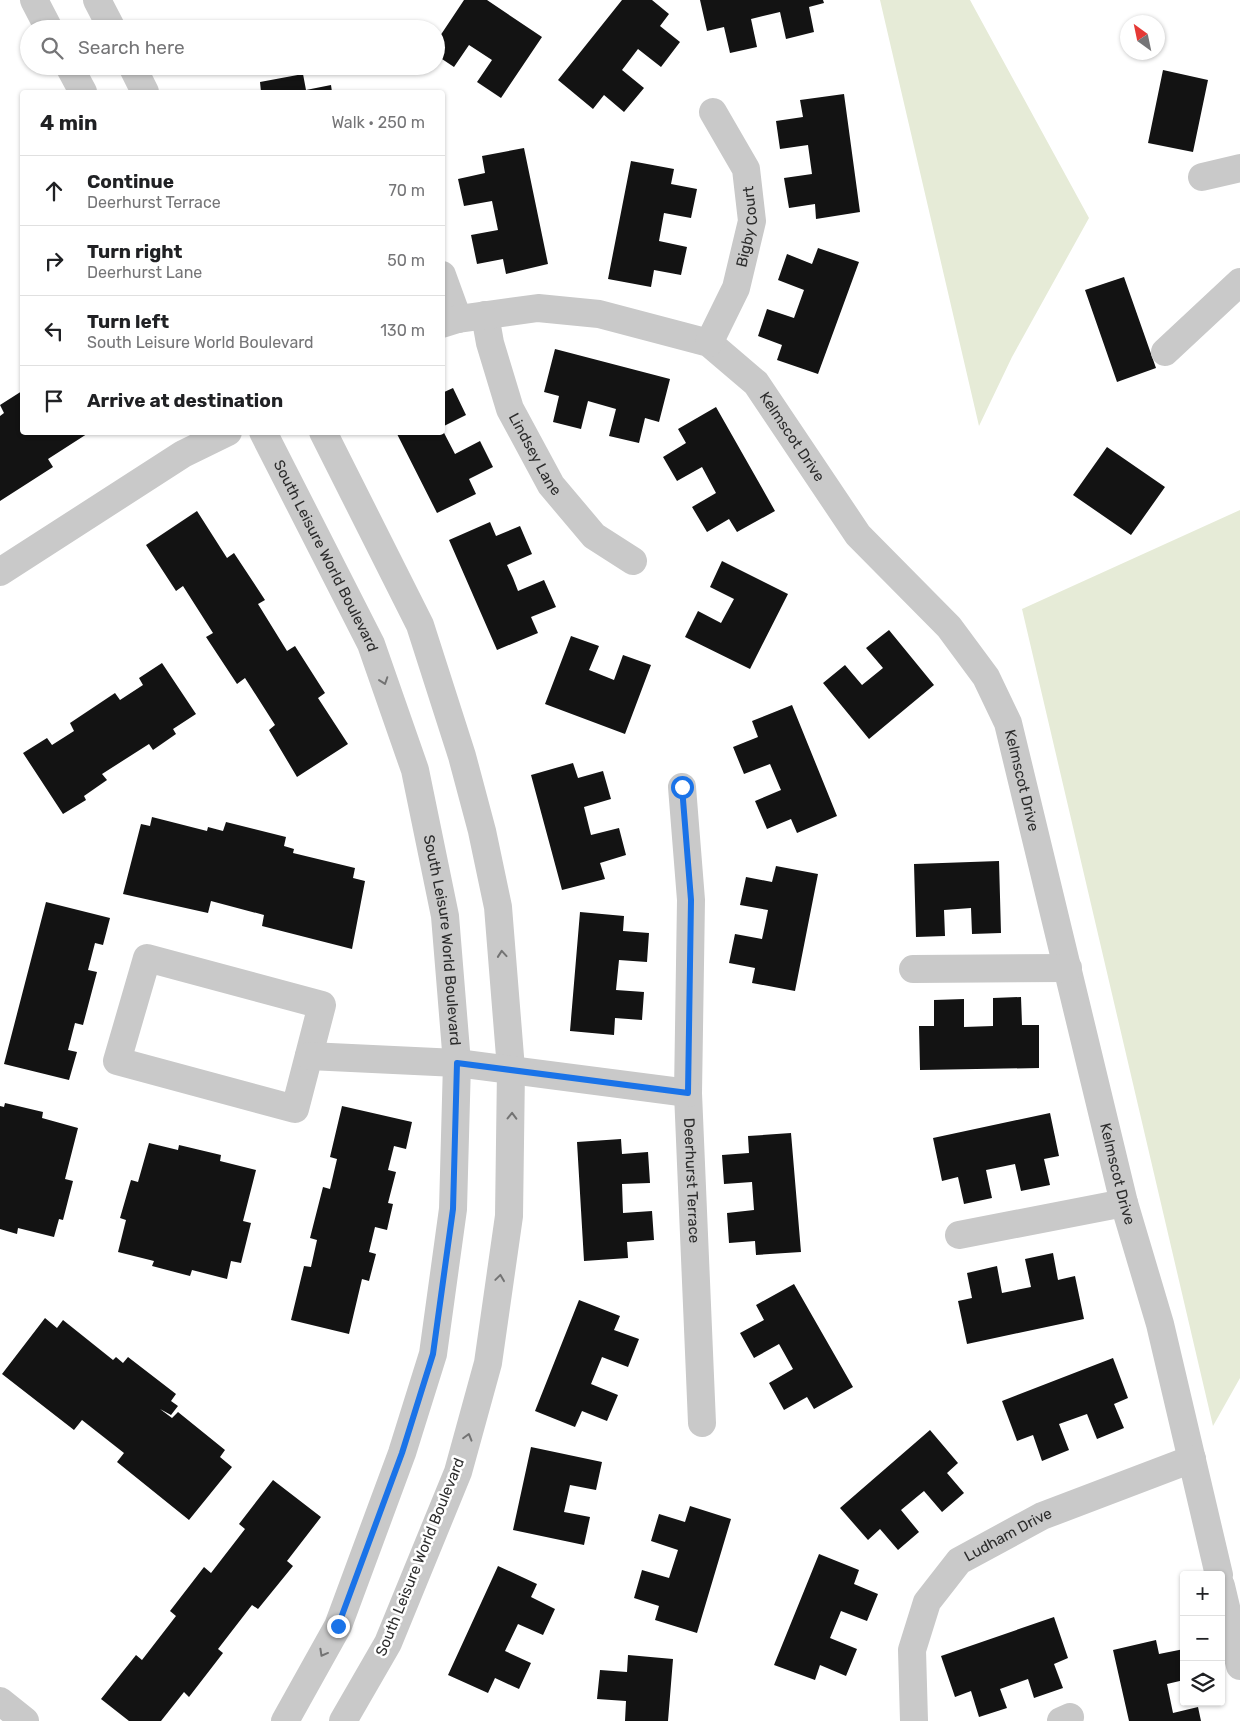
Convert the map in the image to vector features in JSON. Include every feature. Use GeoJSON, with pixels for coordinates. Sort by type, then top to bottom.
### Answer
{"type":"FeatureCollection","features":[{"type":"Feature","properties":{"kind":"street"},"geometry":{"type":"LineString","coordinates":[[34,0],[44,20]]}},
{"type":"Feature","properties":{"kind":"street"},"geometry":{"type":"LineString","coordinates":[[96,0],[107,20]]}},
{"type":"Feature","properties":{"kind":"street"},"geometry":{"type":"LineString","coordinates":[[74,75],[82,90]]}},
{"type":"Feature","properties":{"kind":"street"},"geometry":{"type":"LineString","coordinates":[[136,75],[144,90]]}},
{"type":"Feature","properties":{"kind":"street","name":"Bigby Court"},"geometry":{"type":"LineString","coordinates":[[709,343],[736,288],[752,221],[746,169],[713,112]]}},
{"type":"Feature","properties":{"kind":"street"},"geometry":{"type":"LineString","coordinates":[[1202,177],[1240,168]]}},
{"type":"Feature","properties":{"kind":"street"},"geometry":{"type":"LineString","coordinates":[[1165,352],[1240,282]]}},
{"type":"Feature","properties":{"kind":"street"},"geometry":{"type":"LineString","coordinates":[[445,293],[450,322]]}},
{"type":"Feature","properties":{"kind":"street","name":"Kelmscot Drive"},"geometry":{"type":"LineString","coordinates":[[450,322],[538,308],[599,314],[709,343],[756,383],[858,535],[949,627],[986,678],[1008,723],[1124,1203],[1160,1324],[1218,1571]]}},
{"type":"Feature","properties":{"kind":"street","name":"Lindsey Lane"},"geometry":{"type":"LineString","coordinates":[[485,316],[490,343],[510,409],[551,485],[594,536],[633,560]]}},
{"type":"Feature","properties":{"kind":"street"},"geometry":{"type":"LineString","coordinates":[[0,572],[183,454],[222,435]]}},
{"type":"Feature","properties":{"kind":"street","name":"South Leisure World Boulevard"},"geometry":{"type":"LineString","coordinates":[[265,435],[371,644],[415,770],[445,916],[457,1063],[453,1209],[433,1354],[402,1453],[338,1626],[285,1721]]}},
{"type":"Feature","properties":{"kind":"street","name":"South Leisure World Boulevard"},"geometry":{"type":"LineString","coordinates":[[325,435],[420,625],[462,756],[482,831],[498,907],[511,1069],[509,1216],[488,1363],[454,1480],[388,1643],[343,1721]]}},
{"type":"Feature","properties":{"kind":"street","name":"Deerhurst Terrace"},"geometry":{"type":"LineString","coordinates":[[682,787],[691,900],[688,1093],[702,1423]]}},
{"type":"Feature","properties":{"kind":"street"},"geometry":{"type":"LineString","coordinates":[[147,958],[322,1005],[309,1056],[295,1109],[117,1061],[147,958]]}},
{"type":"Feature","properties":{"kind":"street"},"geometry":{"type":"LineString","coordinates":[[913,969],[1068,968]]}},
{"type":"Feature","properties":{"kind":"street"},"geometry":{"type":"LineString","coordinates":[[309,1056],[457,1063],[688,1093]]}},
{"type":"Feature","properties":{"kind":"street"},"geometry":{"type":"LineString","coordinates":[[959,1235],[1124,1203]]}},
{"type":"Feature","properties":{"kind":"street","name":"Ludham Drive"},"geometry":{"type":"LineString","coordinates":[[914,1721],[912,1650],[927,1602],[959,1561],[1042,1516],[1192,1459]]}},
{"type":"Feature","properties":{"kind":"street"},"geometry":{"type":"LineString","coordinates":[[1225,1603],[1240,1666]]}},
{"type":"Feature","properties":{"kind":"street"},"geometry":{"type":"LineString","coordinates":[[0,1701],[25,1721]]}},
{"type":"Feature","properties":{"kind":"green space"},"geometry":{"type":"Polygon","coordinates":[[[880,0],[970,0],[1089,218],[1012,357],[979,426],[880,0]]]}},
{"type":"Feature","properties":{"kind":"green space"},"geometry":{"type":"Polygon","coordinates":[[[1240,510],[1240,1378],[1213,1426],[1022,609],[1240,510]]]}},
{"type":"Feature","properties":{"kind":"building"},"geometry":{"type":"Polygon","coordinates":[[[464,0],[487,0],[542,37],[501,98],[477,82],[492,60],[469,45],[454,67],[445,61],[445,28],[464,0]]]}},
{"type":"Feature","properties":{"kind":"building"},"geometry":{"type":"Polygon","coordinates":[[[622,0],[652,0],[669,14],[660,26],[680,42],[661,67],[638,49],[622,70],[644,88],[624,112],[604,95],[593,109],[558,80],[622,0]]]}},
{"type":"Feature","properties":{"kind":"building"},"geometry":{"type":"Polygon","coordinates":[[[700,0],[823,0],[824,3],[809,7],[814,32],[786,39],[780,12],[751,19],[757,47],[730,53],[724,27],[707,31],[700,0]]]}},
{"type":"Feature","properties":{"kind":"building"},"geometry":{"type":"Polygon","coordinates":[[[1163,70],[1208,80],[1193,152],[1148,143],[1163,70]]]}},
{"type":"Feature","properties":{"kind":"building"},"geometry":{"type":"Polygon","coordinates":[[[303,75],[306,90],[261,90],[260,82],[303,75]]]}},
{"type":"Feature","properties":{"kind":"building"},"geometry":{"type":"Polygon","coordinates":[[[331,85],[332,90],[306,90],[331,85]]]}},
{"type":"Feature","properties":{"kind":"building"},"geometry":{"type":"Polygon","coordinates":[[[844,94],[860,212],[816,219],[815,204],[789,208],[784,178],[812,174],[808,145],[780,149],[776,121],[803,117],[800,100],[844,94]]]}},
{"type":"Feature","properties":{"kind":"building"},"geometry":{"type":"Polygon","coordinates":[[[524,148],[548,264],[506,274],[503,259],[477,264],[471,235],[498,230],[492,201],[464,206],[458,179],[485,173],[482,156],[524,148]]]}},
{"type":"Feature","properties":{"kind":"building"},"geometry":{"type":"Polygon","coordinates":[[[631,161],[674,169],[671,184],[697,189],[691,218],[664,213],[659,241],[687,247],[681,275],[654,270],[651,287],[608,279],[631,161]]]}},
{"type":"Feature","properties":{"kind":"building"},"geometry":{"type":"Polygon","coordinates":[[[818,248],[859,262],[818,374],[777,360],[782,345],[758,336],[767,309],[794,318],[804,290],[778,280],[787,254],[812,264],[818,248]]]}},
{"type":"Feature","properties":{"kind":"building"},"geometry":{"type":"Polygon","coordinates":[[[1124,277],[1156,368],[1117,382],[1085,290],[1124,277]]]}},
{"type":"Feature","properties":{"kind":"building"},"geometry":{"type":"Polygon","coordinates":[[[555,349],[670,379],[659,422],[645,418],[639,443],[609,436],[616,409],[588,401],[581,429],[553,422],[559,396],[544,392],[555,349]]]}},
{"type":"Feature","properties":{"kind":"building"},"geometry":{"type":"Polygon","coordinates":[[[453,388],[466,415],[445,426],[445,392],[453,388]]]}},
{"type":"Feature","properties":{"kind":"building"},"geometry":{"type":"Polygon","coordinates":[[[20,392],[20,435],[85,435],[48,459],[53,467],[0,501],[0,416],[4,413],[0,405],[20,392]]]}},
{"type":"Feature","properties":{"kind":"building"},"geometry":{"type":"Polygon","coordinates":[[[716,407],[775,511],[737,532],[729,519],[707,532],[692,507],[716,493],[702,467],[677,481],[663,457],[686,443],[678,429],[716,407]]]}},
{"type":"Feature","properties":{"kind":"building"},"geometry":{"type":"Polygon","coordinates":[[[398,435],[445,435],[455,454],[480,441],[493,467],[469,479],[476,494],[437,513],[398,435]]]}},
{"type":"Feature","properties":{"kind":"building"},"geometry":{"type":"Polygon","coordinates":[[[1107,447],[1165,487],[1131,535],[1073,495],[1107,447]]]}},
{"type":"Feature","properties":{"kind":"building"},"geometry":{"type":"Polygon","coordinates":[[[197,511],[227,558],[234,553],[265,600],[258,604],[287,651],[295,646],[325,693],[318,698],[348,744],[297,777],[269,730],[275,725],[245,678],[237,684],[206,637],[213,633],[183,586],[176,591],[146,545],[197,511]]]}},
{"type":"Feature","properties":{"kind":"building"},"geometry":{"type":"Polygon","coordinates":[[[490,522],[496,536],[520,526],[532,554],[507,565],[518,591],[544,580],[556,607],[531,617],[538,633],[497,650],[449,540],[490,522]]]}},
{"type":"Feature","properties":{"kind":"building"},"geometry":{"type":"Polygon","coordinates":[[[722,561],[788,594],[750,669],[685,637],[698,611],[721,623],[734,599],[710,587],[722,561]]]}},
{"type":"Feature","properties":{"kind":"building"},"geometry":{"type":"Polygon","coordinates":[[[889,630],[934,685],[869,739],[823,683],[845,665],[862,685],[883,668],[866,648],[889,630]]]}},
{"type":"Feature","properties":{"kind":"building"},"geometry":{"type":"Polygon","coordinates":[[[571,636],[599,646],[589,670],[614,680],[623,655],[651,665],[625,734],[545,704],[571,636]]]}},
{"type":"Feature","properties":{"kind":"building"},"geometry":{"type":"Polygon","coordinates":[[[162,663],[196,714],[173,729],[176,734],[153,750],[149,744],[102,774],[107,780],[84,796],[86,800],[63,814],[23,753],[47,738],[52,745],[74,731],[70,723],[115,693],[120,700],[143,685],[139,678],[162,663]]]}},
{"type":"Feature","properties":{"kind":"building"},"geometry":{"type":"Polygon","coordinates":[[[792,705],[837,816],[797,833],[791,819],[767,829],[755,801],[781,790],[770,764],[744,774],[733,747],[758,737],[752,721],[792,705]]]}},
{"type":"Feature","properties":{"kind":"building"},"geometry":{"type":"Polygon","coordinates":[[[573,763],[578,778],[603,771],[611,799],[584,807],[591,835],[619,828],[626,855],[600,863],[605,879],[562,890],[531,775],[573,763]]]}},
{"type":"Feature","properties":{"kind":"building"},"geometry":{"type":"Polygon","coordinates":[[[152,817],[207,831],[208,827],[223,831],[226,822],[286,837],[284,846],[294,849],[293,853],[355,868],[353,878],[365,881],[352,949],[262,926],[264,915],[211,901],[208,913],[123,894],[141,824],[150,826],[152,817]]]}},
{"type":"Feature","properties":{"kind":"building"},"geometry":{"type":"Polygon","coordinates":[[[999,861],[1001,933],[972,934],[971,908],[944,910],[945,936],[916,937],[914,864],[999,861]]]}},
{"type":"Feature","properties":{"kind":"building"},"geometry":{"type":"Polygon","coordinates":[[[776,866],[818,874],[795,991],[752,983],[755,968],[729,963],[735,934],[762,939],[768,910],[740,905],[746,877],[772,882],[776,866]]]}},
{"type":"Feature","properties":{"kind":"building"},"geometry":{"type":"Polygon","coordinates":[[[46,902],[110,918],[103,945],[95,943],[88,970],[97,972],[83,1025],[75,1023],[68,1050],[77,1052],[69,1080],[4,1064],[46,902]]]}},
{"type":"Feature","properties":{"kind":"building"},"geometry":{"type":"Polygon","coordinates":[[[580,912],[624,916],[623,931],[649,933],[647,962],[619,960],[616,990],[644,992],[642,1020],[615,1018],[614,1035],[570,1031],[580,912]]]}},
{"type":"Feature","properties":{"kind":"building"},"geometry":{"type":"Polygon","coordinates":[[[1021,997],[1022,1025],[1039,1025],[1039,1068],[920,1070],[919,1026],[934,1026],[934,1000],[964,999],[964,1027],[993,1026],[993,998],[1021,997]]]}},
{"type":"Feature","properties":{"kind":"building"},"geometry":{"type":"Polygon","coordinates":[[[5,1103],[43,1112],[42,1118],[78,1128],[65,1179],[73,1181],[63,1220],[59,1219],[54,1237],[18,1228],[17,1234],[0,1229],[0,1106],[4,1107],[5,1103]]]}},
{"type":"Feature","properties":{"kind":"building"},"geometry":{"type":"Polygon","coordinates":[[[342,1106],[412,1122],[406,1149],[394,1146],[388,1170],[396,1172],[388,1203],[393,1204],[387,1230],[375,1227],[369,1252],[376,1254],[369,1281],[362,1279],[349,1334],[291,1320],[304,1266],[311,1267],[317,1240],[310,1238],[323,1187],[330,1189],[337,1159],[330,1157],[342,1106]]]}},
{"type":"Feature","properties":{"kind":"building"},"geometry":{"type":"Polygon","coordinates":[[[1050,1113],[1059,1156],[1044,1159],[1050,1185],[1021,1191],[1015,1164],[986,1170],[992,1198],[964,1204],[958,1177],[942,1181],[933,1138],[1050,1113]]]}},
{"type":"Feature","properties":{"kind":"building"},"geometry":{"type":"Polygon","coordinates":[[[791,1133],[801,1252],[756,1255],[755,1241],[729,1243],[727,1213],[754,1210],[752,1182],[724,1184],[722,1155],[749,1153],[748,1136],[791,1133]]]}},
{"type":"Feature","properties":{"kind":"building"},"geometry":{"type":"Polygon","coordinates":[[[621,1139],[622,1154],[648,1152],[650,1183],[622,1184],[623,1213],[652,1211],[654,1240],[627,1242],[628,1258],[584,1261],[577,1142],[621,1139]]]}},
{"type":"Feature","properties":{"kind":"building"},"geometry":{"type":"Polygon","coordinates":[[[149,1143],[178,1150],[179,1145],[221,1155],[220,1161],[256,1170],[243,1221],[251,1223],[241,1263],[231,1261],[227,1279],[192,1270],[190,1276],[152,1266],[154,1261],[118,1252],[126,1220],[120,1218],[131,1180],[138,1182],[149,1143]]]}},
{"type":"Feature","properties":{"kind":"building"},"geometry":{"type":"Polygon","coordinates":[[[1053,1253],[1058,1280],[1075,1276],[1084,1319],[967,1344],[958,1301],[972,1298],[967,1273],[997,1266],[1002,1293],[1031,1287],[1025,1259],[1053,1253]]]}},
{"type":"Feature","properties":{"kind":"building"},"geometry":{"type":"Polygon","coordinates":[[[794,1284],[853,1387],[814,1409],[807,1397],[784,1410],[769,1383],[793,1369],[779,1344],[754,1358],[740,1333],[764,1320],[756,1305],[794,1284]]]}},
{"type":"Feature","properties":{"kind":"building"},"geometry":{"type":"Polygon","coordinates":[[[579,1300],[620,1316],[614,1330],[639,1339],[628,1367],[602,1357],[591,1384],[618,1395],[607,1421],[582,1411],[575,1427],[535,1411],[579,1300]]]}},
{"type":"Feature","properties":{"kind":"building"},"geometry":{"type":"Polygon","coordinates":[[[45,1318],[57,1328],[63,1320],[113,1360],[116,1357],[123,1363],[128,1357],[176,1394],[171,1401],[178,1406],[171,1415],[160,1409],[172,1418],[178,1412],[225,1450],[220,1457],[232,1467],[189,1520],[117,1462],[124,1453],[82,1420],[74,1430],[2,1374],[45,1318]]]}},
{"type":"Feature","properties":{"kind":"building"},"geometry":{"type":"Polygon","coordinates":[[[1113,1358],[1128,1398],[1114,1404],[1124,1428],[1097,1439],[1087,1414],[1059,1424],[1069,1450],[1042,1461],[1033,1435],[1017,1441],[1002,1401],[1113,1358]]]}},
{"type":"Feature","properties":{"kind":"building"},"geometry":{"type":"Polygon","coordinates":[[[930,1430],[958,1463],[947,1473],[964,1493],[942,1512],[924,1491],[901,1510],[919,1532],[898,1550],[880,1529],[868,1540],[840,1508],[930,1430]]]}},
{"type":"Feature","properties":{"kind":"building"},"geometry":{"type":"Polygon","coordinates":[[[531,1447],[602,1462],[596,1490],[570,1485],[564,1512],[590,1517],[584,1545],[513,1530],[531,1447]]]}},
{"type":"Feature","properties":{"kind":"building"},"geometry":{"type":"Polygon","coordinates":[[[273,1480],[321,1517],[287,1561],[293,1566],[258,1609],[252,1605],[218,1649],[223,1653],[189,1697],[184,1692],[161,1721],[129,1721],[101,1699],[136,1655],[142,1660],[176,1616],[170,1611],[204,1567],[211,1573],[245,1529],[239,1524],[273,1480]]]}},
{"type":"Feature","properties":{"kind":"building"},"geometry":{"type":"Polygon","coordinates":[[[690,1506],[731,1519],[697,1633],[655,1620],[659,1606],[634,1598],[642,1570],[669,1578],[678,1550],[651,1541],[659,1514],[685,1522],[690,1506]]]}},
{"type":"Feature","properties":{"kind":"building"},"geometry":{"type":"Polygon","coordinates":[[[819,1554],[859,1570],[854,1584],[878,1594],[867,1621],[841,1611],[830,1638],[857,1649],[846,1676],[820,1665],[815,1680],[774,1665],[819,1554]]]}},
{"type":"Feature","properties":{"kind":"building"},"geometry":{"type":"Polygon","coordinates":[[[498,1566],[537,1584],[531,1597],[555,1609],[543,1635],[518,1624],[505,1651],[531,1663],[519,1689],[495,1678],[488,1693],[448,1675],[498,1566]]]}},
{"type":"Feature","properties":{"kind":"building"},"geometry":{"type":"Polygon","coordinates":[[[1054,1617],[1068,1658],[1054,1664],[1063,1688],[1034,1698],[1028,1679],[1000,1689],[1007,1708],[979,1717],[971,1691],[955,1697],[941,1656],[1054,1617]]]}},
{"type":"Feature","properties":{"kind":"building"},"geometry":{"type":"Polygon","coordinates":[[[1156,1640],[1159,1654],[1180,1650],[1180,1681],[1167,1684],[1173,1713],[1198,1707],[1201,1721],[1129,1721],[1113,1650],[1156,1640]]]}},
{"type":"Feature","properties":{"kind":"building"},"geometry":{"type":"Polygon","coordinates":[[[628,1655],[673,1659],[668,1721],[625,1721],[626,1701],[597,1699],[600,1670],[627,1672],[628,1655]]]}},
{"type":"Feature","properties":{"kind":"route"},"geometry":{"type":"LineString","coordinates":[[338,1626],[402,1453],[433,1354],[453,1209],[457,1063],[688,1093],[691,900],[682,787]]}}]}
